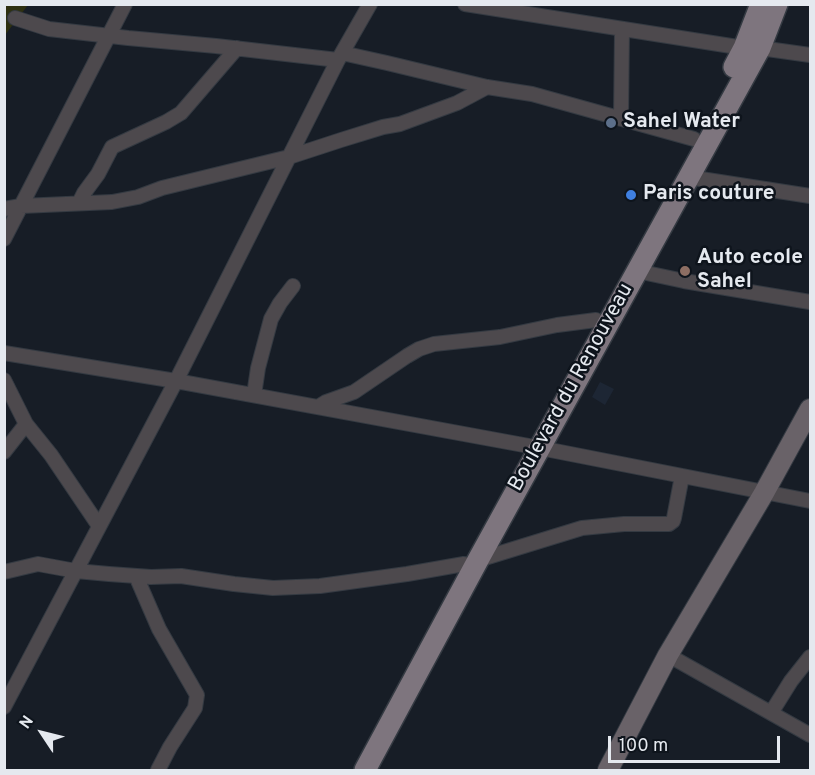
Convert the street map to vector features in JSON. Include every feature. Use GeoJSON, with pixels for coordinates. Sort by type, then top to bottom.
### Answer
{"type":"FeatureCollection","features":[{"type":"Feature","properties":{"kind":"main road","name":"Boulevard du Renouveau"},"geometry":{"type":"LineString","coordinates":[[350,771],[637,271],[688,177],[752,48],[761,4]]}},
{"type":"Feature","properties":{"kind":"main road","name":"Boulevard du Renouveau"},"geometry":{"type":"LineString","coordinates":[[534,447],[596,320],[694,139],[777,4]]}},
{"type":"Feature","properties":{"kind":"main road"},"geometry":{"type":"LineString","coordinates":[[608,771],[668,655],[764,493],[810,409]]}},
{"type":"Feature","properties":{"kind":"main road","name":"Boulevard du Renouveau"},"geometry":{"type":"LineString","coordinates":[[365,771],[471,562]]}},
{"type":"Feature","properties":{"kind":"street"},"geometry":{"type":"LineString","coordinates":[[4,239],[124,4]]}},
{"type":"Feature","properties":{"kind":"street"},"geometry":{"type":"LineString","coordinates":[[4,707],[176,381],[340,57],[370,4]]}},
{"type":"Feature","properties":{"kind":"street"},"geometry":{"type":"LineString","coordinates":[[465,4],[810,55]]}},
{"type":"Feature","properties":{"kind":"street"},"geometry":{"type":"LineString","coordinates":[[15,18],[49,29],[387,63],[487,87],[532,94],[694,139]]}},
{"type":"Feature","properties":{"kind":"street"},"geometry":{"type":"LineString","coordinates":[[621,119],[622,29]]}},
{"type":"Feature","properties":{"kind":"street"},"geometry":{"type":"LineString","coordinates":[[79,203],[112,147],[181,113],[237,48]]}},
{"type":"Feature","properties":{"kind":"street"},"geometry":{"type":"LineString","coordinates":[[4,209],[21,206],[112,202],[138,197],[162,188],[289,157],[421,117],[457,103],[487,87]]}},
{"type":"Feature","properties":{"kind":"street"},"geometry":{"type":"LineString","coordinates":[[688,177],[810,196]]}},
{"type":"Feature","properties":{"kind":"street"},"geometry":{"type":"LineString","coordinates":[[637,271],[810,302]]}},
{"type":"Feature","properties":{"kind":"street"},"geometry":{"type":"LineString","coordinates":[[254,395],[258,368],[271,319],[293,286]]}},
{"type":"Feature","properties":{"kind":"street"},"geometry":{"type":"LineString","coordinates":[[318,407],[354,392],[407,356],[434,344],[500,337],[596,320]]}},
{"type":"Feature","properties":{"kind":"street"},"geometry":{"type":"LineString","coordinates":[[4,353],[254,395],[810,501]]}},
{"type":"Feature","properties":{"kind":"street"},"geometry":{"type":"LineString","coordinates":[[4,380],[26,424],[51,455],[99,526]]}},
{"type":"Feature","properties":{"kind":"street"},"geometry":{"type":"LineString","coordinates":[[4,452],[26,424]]}},
{"type":"Feature","properties":{"kind":"street"},"geometry":{"type":"LineString","coordinates":[[4,572],[38,564],[76,571],[136,576],[181,576],[273,588],[320,586],[407,574],[471,562],[582,528],[624,524],[669,524],[674,518],[682,476]]}},
{"type":"Feature","properties":{"kind":"street"},"geometry":{"type":"LineString","coordinates":[[136,576],[159,629],[197,695],[191,716],[170,747],[158,771]]}},
{"type":"Feature","properties":{"kind":"street"},"geometry":{"type":"LineString","coordinates":[[668,655],[810,735]]}},
{"type":"Feature","properties":{"kind":"street"},"geometry":{"type":"LineString","coordinates":[[771,713],[791,681],[810,657]]}},
{"type":"Feature","properties":{"kind":"shaded area"},"geometry":{"type":"Polygon","coordinates":[[[600,382],[614,389],[605,405],[592,397],[600,382]]]}},
{"type":"Feature","properties":{"kind":"green space"},"geometry":{"type":"Polygon","coordinates":[[[5,5],[28,5],[5,35],[5,5]]]}},
{"type":"Feature","properties":{"kind":"place","name":"Sahel Water"},"geometry":{"type":"Point","coordinates":[611,123]}},
{"type":"Feature","properties":{"kind":"place","name":"Paris couture"},"geometry":{"type":"Point","coordinates":[631,195]}},
{"type":"Feature","properties":{"kind":"place","name":"Auto ecole Sahel"},"geometry":{"type":"Point","coordinates":[685,271]}}]}
